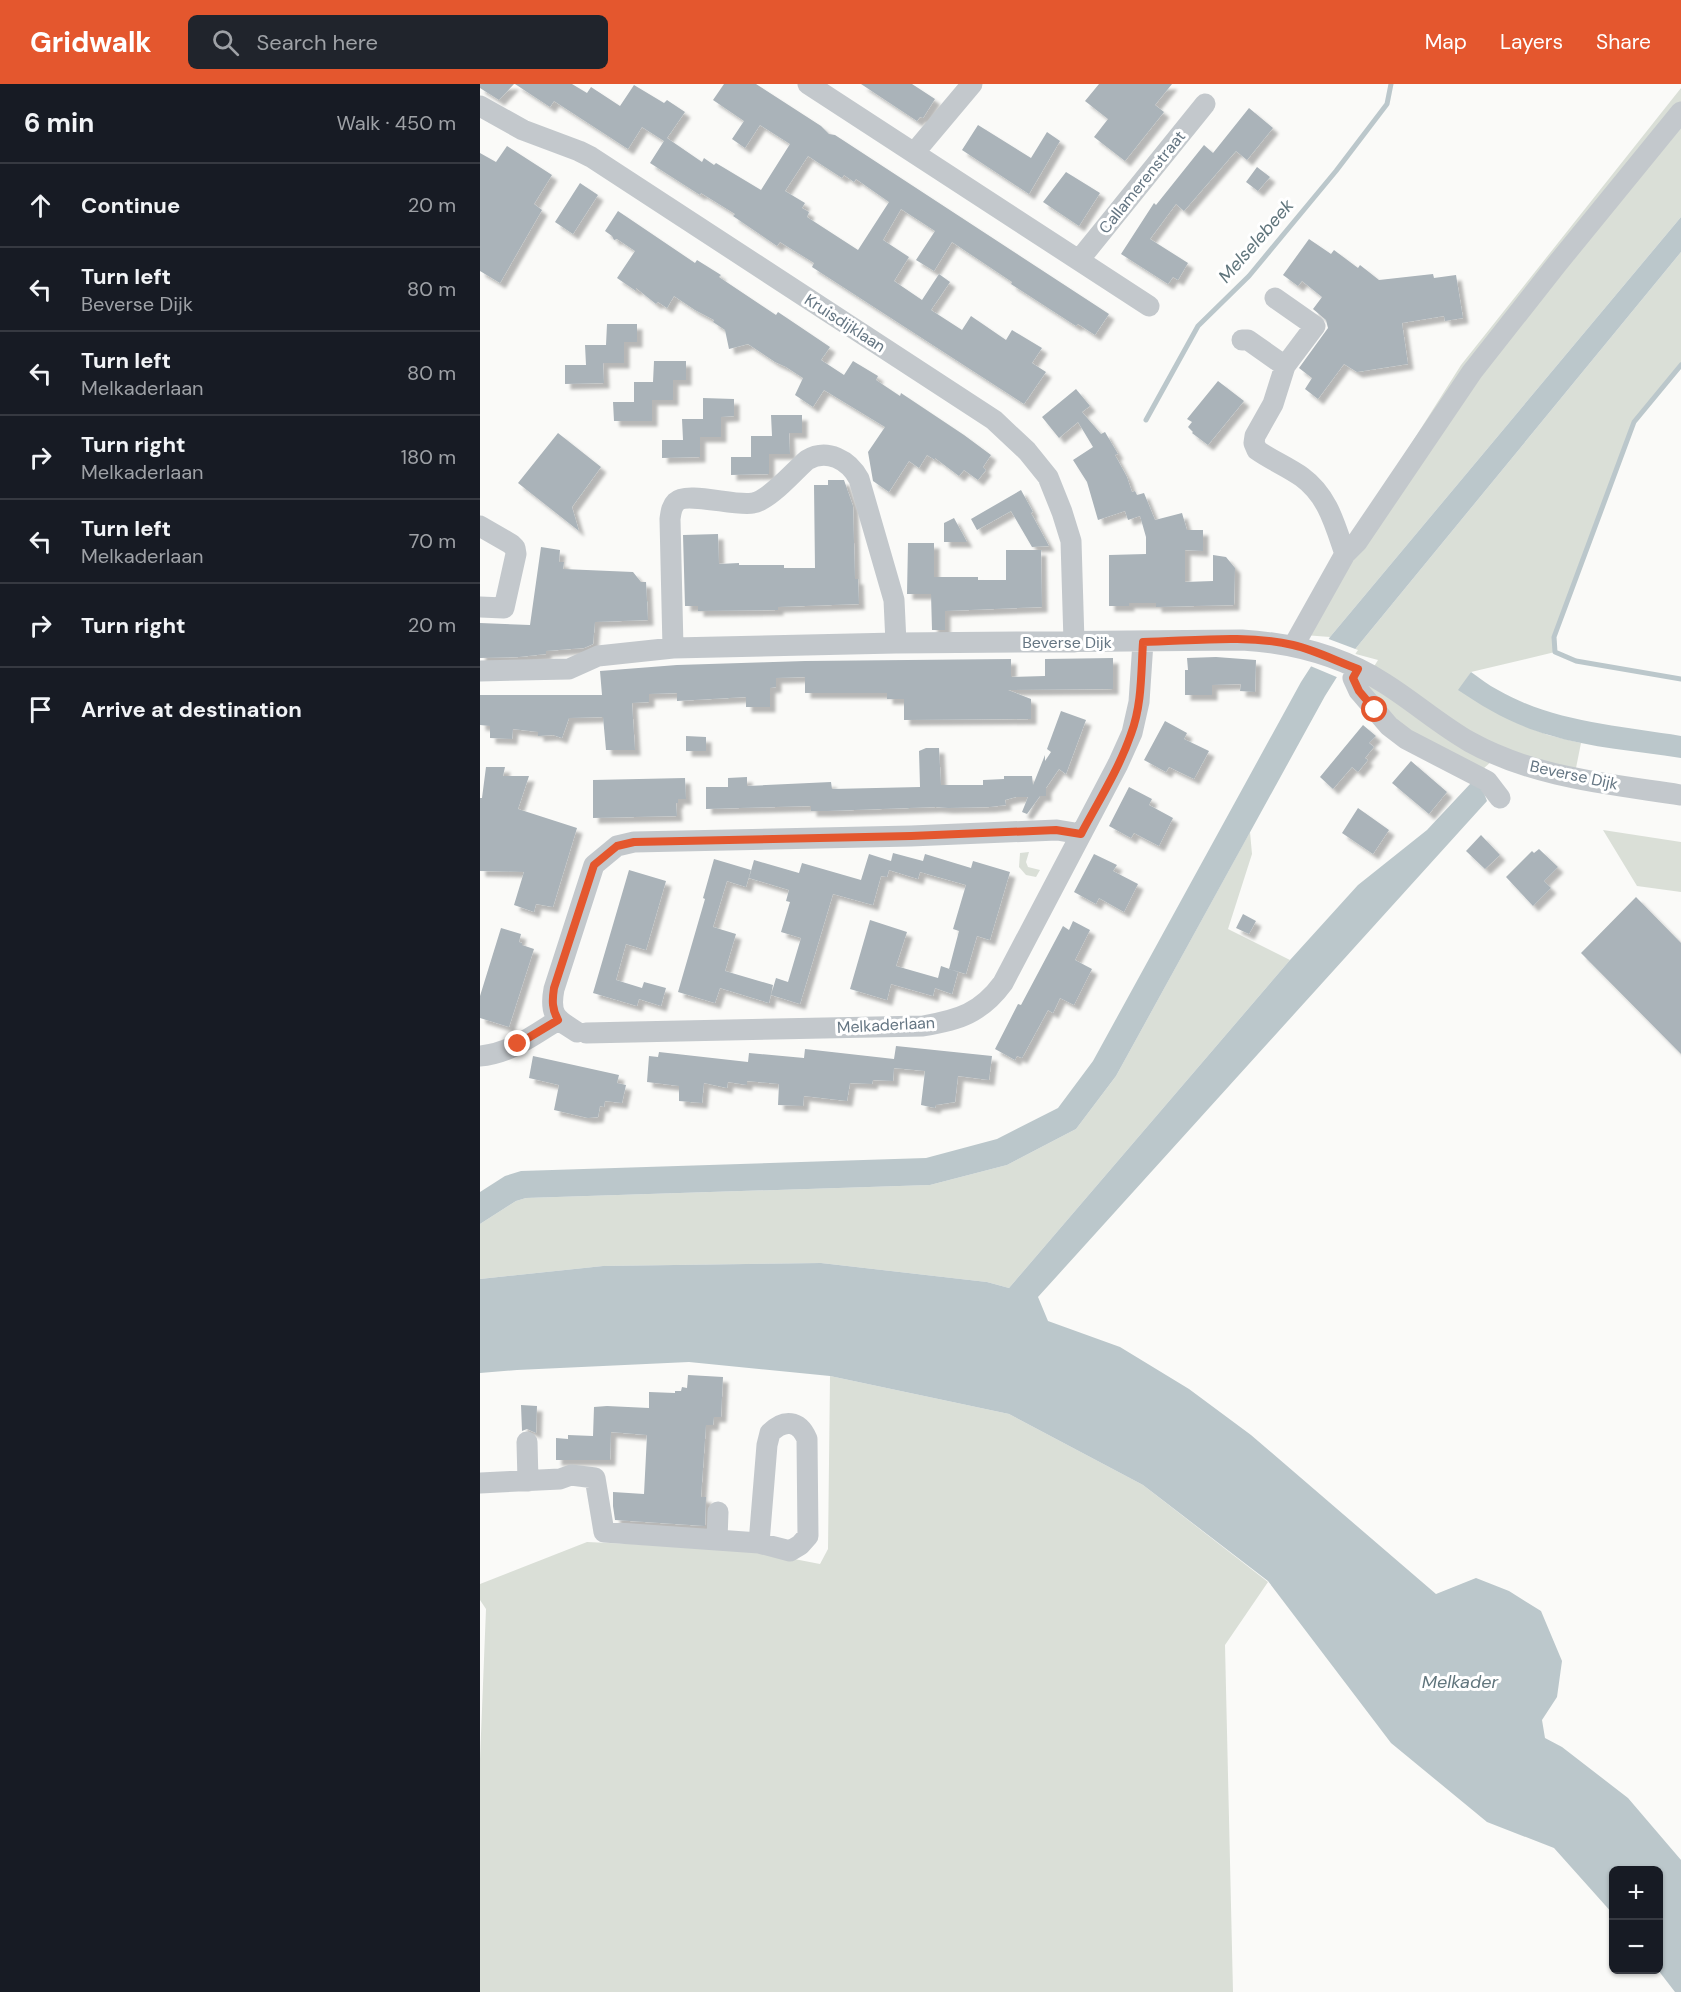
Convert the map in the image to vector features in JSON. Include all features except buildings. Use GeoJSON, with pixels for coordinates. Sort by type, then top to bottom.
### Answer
{"type":"FeatureCollection","features":[{"type":"Feature","properties":{"kind":"street"},"geometry":{"type":"LineString","coordinates":[[808,84],[1149,306]]}},
{"type":"Feature","properties":{"kind":"street"},"geometry":{"type":"LineString","coordinates":[[914,153],[972,84]]}},
{"type":"Feature","properties":{"kind":"street","name":"Callamerenstraat"},"geometry":{"type":"LineString","coordinates":[[1079,260],[1205,104]]}},
{"type":"Feature","properties":{"kind":"street","name":"Kruisdijklaan"},"geometry":{"type":"LineString","coordinates":[[480,106],[523,130],[579,151],[591,158],[994,420],[1027,451],[1048,477],[1062,512],[1071,542],[1074,642]]}},
{"type":"Feature","properties":{"kind":"street"},"geometry":{"type":"LineString","coordinates":[[1303,647],[1345,554],[1357,542],[1473,372],[1557,264],[1681,112]]}},
{"type":"Feature","properties":{"kind":"street"},"geometry":{"type":"LineString","coordinates":[[1275,298],[1315,326],[1285,366],[1273,404],[1254,436],[1254,443],[1257,450],[1303,478],[1318,492],[1328,506],[1345,554]]}},
{"type":"Feature","properties":{"kind":"street"},"geometry":{"type":"LineString","coordinates":[[1242,340],[1248,340],[1285,366]]}},
{"type":"Feature","properties":{"kind":"street"},"geometry":{"type":"LineString","coordinates":[[673,648],[670,519],[675,503],[681,499],[692,498],[753,503],[770,493],[807,460],[825,454],[843,460],[853,468],[859,479],[894,600],[896,643]]}},
{"type":"Feature","properties":{"kind":"street"},"geometry":{"type":"LineString","coordinates":[[480,526],[511,544],[516,554],[504,608],[480,607]]}},
{"type":"Feature","properties":{"kind":"street","name":"Beverse Dijk"},"geometry":{"type":"LineString","coordinates":[[480,671],[569,669],[598,656],[673,648],[896,643],[1242,640],[1303,647],[1358,669],[1383,682],[1470,742],[1538,770],[1574,779],[1681,795]]}},
{"type":"Feature","properties":{"kind":"street","name":"Melkaderlaan"},"geometry":{"type":"LineString","coordinates":[[558,1020],[582,1033],[923,1026],[969,1015],[991,998],[1003,983],[1118,764],[1132,733],[1140,697],[1143,642]]}},
{"type":"Feature","properties":{"kind":"street"},"geometry":{"type":"LineString","coordinates":[[1358,669],[1353,678],[1359,691],[1389,726],[1406,739],[1487,781],[1500,798]]}},
{"type":"Feature","properties":{"kind":"street"},"geometry":{"type":"LineString","coordinates":[[480,1056],[495,1054],[518,1044],[558,1020],[552,1001],[554,988],[586,885],[594,865],[617,846],[634,842],[911,836],[1056,830],[1081,834]]}},
{"type":"Feature","properties":{"kind":"street"},"geometry":{"type":"LineString","coordinates":[[480,1483],[560,1479],[571,1475],[595,1478],[604,1532],[759,1543],[790,1551],[801,1545],[808,1536],[807,1439],[803,1430],[794,1424],[784,1424],[770,1433],[759,1543]]}},
{"type":"Feature","properties":{"kind":"street"},"geometry":{"type":"LineString","coordinates":[[527,1442],[528,1481]]}},
{"type":"Feature","properties":{"kind":"street"},"geometry":{"type":"LineString","coordinates":[[717,1540],[718,1512]]}},
{"type":"Feature","properties":{"kind":"shaded area"},"geometry":{"type":"Polygon","coordinates":[[[1681,88],[1681,217],[1330,637],[1291,634],[1461,365],[1681,88]]]}},
{"type":"Feature","properties":{"kind":"shaded area"},"geometry":{"type":"Polygon","coordinates":[[[1681,252],[1681,365],[1634,422],[1554,637],[1555,652],[1471,672],[1466,680],[1522,725],[1548,735],[1581,743],[1575,773],[1503,751],[1483,769],[1402,727],[1372,698],[1365,681],[1378,660],[1352,653],[1681,252]]]}},
{"type":"Feature","properties":{"kind":"shaded area"},"geometry":{"type":"Polygon","coordinates":[[[1603,830],[1681,842],[1681,892],[1637,886],[1603,830]]]}},
{"type":"Feature","properties":{"kind":"shaded area"},"geometry":{"type":"Polygon","coordinates":[[[1250,832],[1252,854],[1228,929],[1290,960],[1009,1288],[987,1282],[821,1263],[603,1266],[480,1279],[480,1224],[516,1201],[526,1198],[930,1185],[1007,1165],[1076,1129],[1116,1076],[1250,832]]]}},
{"type":"Feature","properties":{"kind":"shaded area"},"geometry":{"type":"Polygon","coordinates":[[[1029,852],[1026,862],[1028,867],[1040,870],[1036,877],[1026,875],[1019,867],[1020,853],[1029,852]]]}},
{"type":"Feature","properties":{"kind":"shaded area"},"geometry":{"type":"Polygon","coordinates":[[[830,1376],[1009,1414],[1143,1485],[1268,1582],[1225,1645],[1233,1992],[480,1992],[480,1759],[486,1609],[480,1600],[480,1584],[587,1542],[742,1549],[820,1564],[828,1549],[830,1376]]]}},
{"type":"Feature","properties":{"kind":"water"},"geometry":{"type":"Polygon","coordinates":[[[1681,217],[1681,252],[1352,653],[1325,696],[1116,1076],[1076,1129],[1007,1165],[930,1185],[526,1198],[516,1201],[480,1224],[480,1192],[505,1176],[521,1171],[926,1158],[997,1139],[1058,1108],[1093,1061],[1301,682],[1330,637],[1681,217]]]}},
{"type":"Feature","properties":{"kind":"water"},"geometry":{"type":"Polygon","coordinates":[[[1471,672],[1498,690],[1541,709],[1587,721],[1681,736],[1681,758],[1581,743],[1525,727],[1490,710],[1458,690],[1471,672]]]}},
{"type":"Feature","properties":{"kind":"water","name":"Melkader"},"geometry":{"type":"Polygon","coordinates":[[[1471,783],[1482,788],[1487,801],[1038,1297],[1048,1321],[1120,1347],[1189,1389],[1251,1435],[1436,1594],[1476,1578],[1509,1591],[1541,1611],[1562,1661],[1557,1697],[1542,1720],[1545,1738],[1562,1747],[1628,1798],[1681,1860],[1681,1992],[1675,1992],[1661,1974],[1663,1974],[1663,1866],[1609,1866],[1609,1910],[1554,1848],[1487,1822],[1391,1743],[1268,1581],[1143,1485],[1009,1414],[830,1376],[689,1362],[480,1373],[480,1279],[603,1266],[821,1263],[987,1282],[1009,1288],[1290,960],[1358,885],[1427,830],[1471,783]]]}},
{"type":"Feature","properties":{"kind":"pier"},"geometry":{"type":"Polygon","coordinates":[[[1326,638],[1358,650],[1339,678],[1308,665],[1326,638]]]}},
{"type":"Feature","properties":{"kind":"waterway","name":"Melselebeek"},"geometry":{"type":"LineString","coordinates":[[1146,420],[1198,326],[1249,276],[1336,171],[1387,104],[1391,84]]}},
{"type":"Feature","properties":{"kind":"waterway"},"geometry":{"type":"LineString","coordinates":[[1681,365],[1634,422],[1554,637],[1555,652],[1576,661],[1681,679]]}},
{"type":"Feature","properties":{"kind":"route"},"geometry":{"type":"LineString","coordinates":[[518,1044],[558,1020],[552,1001],[554,988],[586,885],[594,865],[617,846],[634,842],[911,836],[1056,830],[1081,834],[1132,733],[1140,697],[1143,642],[1242,640],[1290,644],[1311,650],[1358,669],[1353,678],[1359,691],[1375,710]]}}]}
